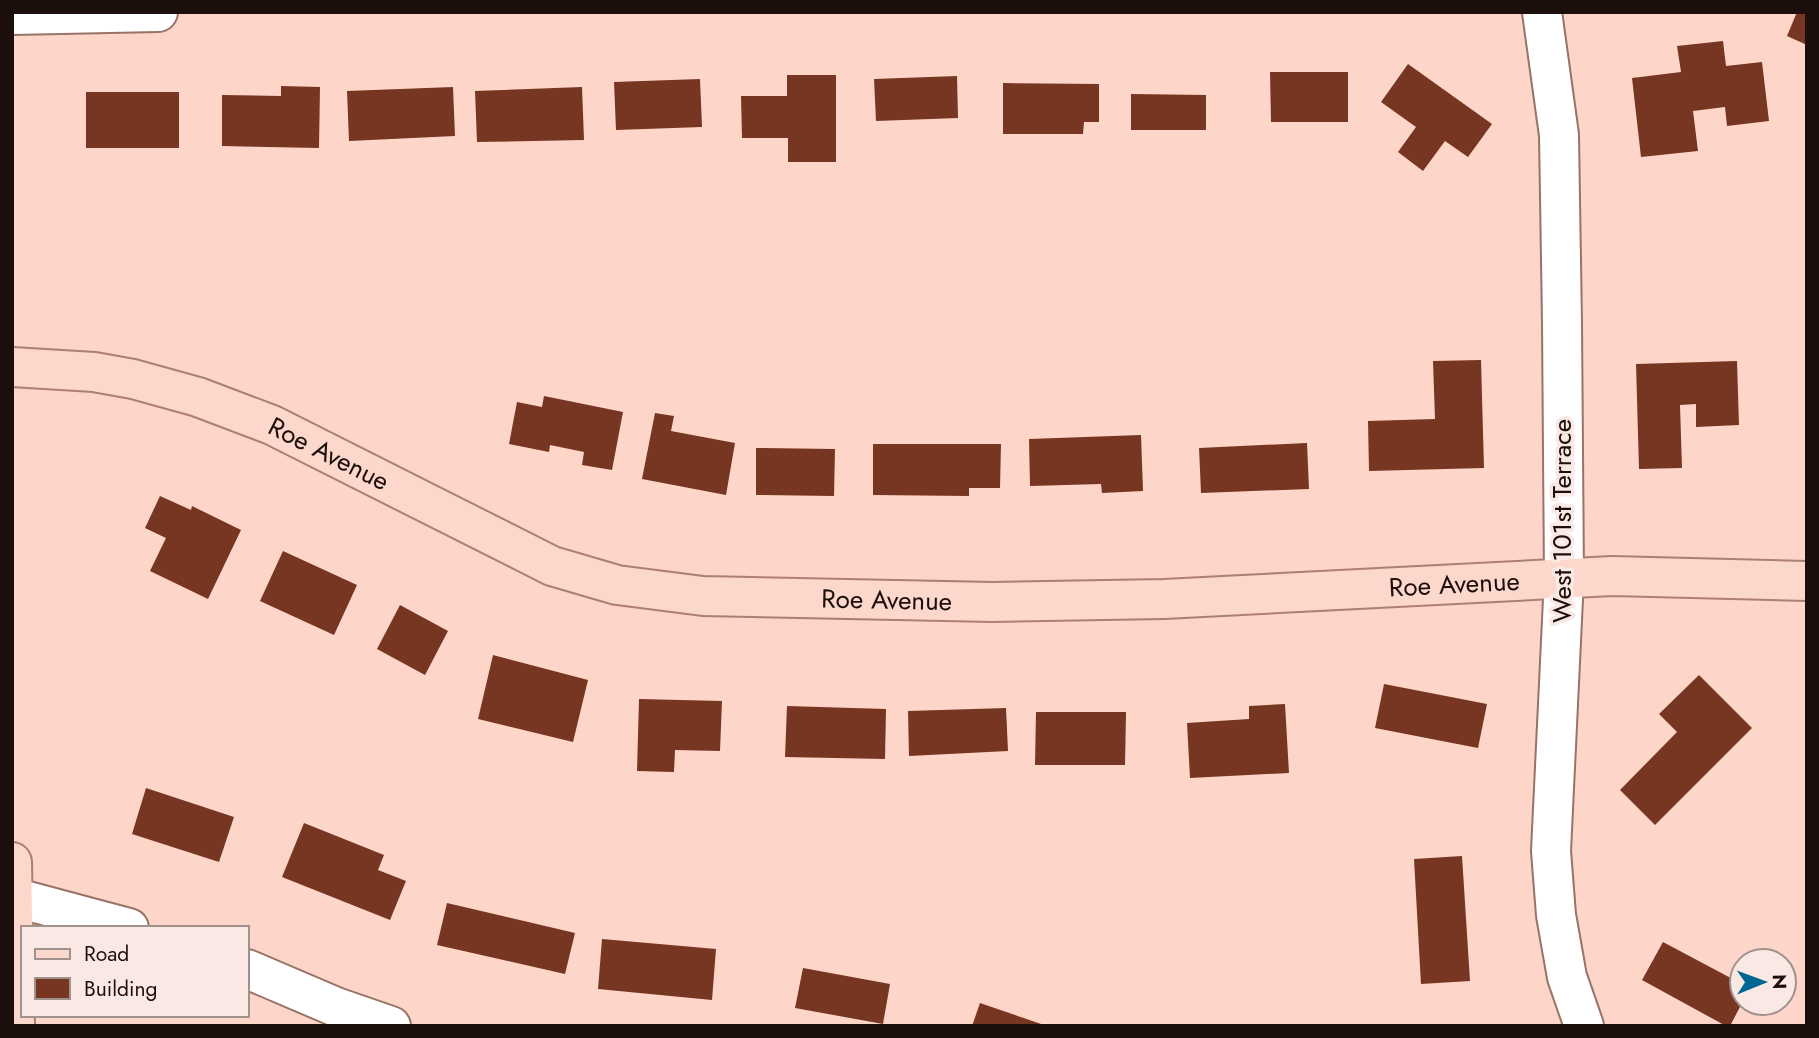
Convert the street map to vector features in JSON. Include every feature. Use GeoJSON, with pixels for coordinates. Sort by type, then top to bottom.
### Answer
{"type":"FeatureCollection","features":[{"type":"Feature","properties":{"kind":"main road","name":"Roe Avenue"},"geometry":{"type":"LineString","coordinates":[[12,367],[107,374],[198,397],[272,425],[552,566],[617,585],[703,596],[993,602],[1164,599],[1612,576],[1807,581]]}},
{"type":"Feature","properties":{"kind":"main road"},"geometry":{"type":"LineString","coordinates":[[12,862],[15,1026]]}},
{"type":"Feature","properties":{"kind":"street"},"geometry":{"type":"LineString","coordinates":[[12,16],[158,12]]}},
{"type":"Feature","properties":{"kind":"street","name":"West 101st Terrace"},"geometry":{"type":"LineString","coordinates":[[1542,12],[1559,135],[1564,578],[1551,851],[1556,915],[1567,977],[1584,1026]]}},
{"type":"Feature","properties":{"kind":"street"},"geometry":{"type":"LineString","coordinates":[[13,897],[122,926]]}},
{"type":"Feature","properties":{"kind":"street"},"geometry":{"type":"LineString","coordinates":[[248,969],[336,1007],[391,1026]]}},
{"type":"Feature","properties":{"kind":"building"},"geometry":{"type":"Polygon","coordinates":[[[1797,12],[1807,12],[1807,45],[1787,36],[1797,12]]]}},
{"type":"Feature","properties":{"kind":"building"},"geometry":{"type":"Polygon","coordinates":[[[1723,41],[1726,66],[1762,62],[1769,121],[1727,126],[1725,107],[1693,111],[1698,151],[1641,157],[1632,78],[1681,72],[1677,46],[1723,41]]]}},
{"type":"Feature","properties":{"kind":"building"},"geometry":{"type":"Polygon","coordinates":[[[1408,64],[1492,124],[1468,157],[1445,141],[1423,171],[1398,152],[1416,127],[1381,102],[1408,64]]]}},
{"type":"Feature","properties":{"kind":"building"},"geometry":{"type":"Polygon","coordinates":[[[1270,72],[1348,72],[1348,122],[1271,122],[1270,72]]]}},
{"type":"Feature","properties":{"kind":"building"},"geometry":{"type":"Polygon","coordinates":[[[787,75],[836,75],[836,162],[788,162],[788,138],[742,138],[741,96],[787,96],[787,75]]]}},
{"type":"Feature","properties":{"kind":"building"},"geometry":{"type":"Polygon","coordinates":[[[957,76],[958,118],[876,121],[874,79],[957,76]]]}},
{"type":"Feature","properties":{"kind":"building"},"geometry":{"type":"Polygon","coordinates":[[[700,79],[702,127],[616,130],[614,82],[700,79]]]}},
{"type":"Feature","properties":{"kind":"building"},"geometry":{"type":"Polygon","coordinates":[[[1003,83],[1099,84],[1099,122],[1084,122],[1083,134],[1003,134],[1003,83]]]}},
{"type":"Feature","properties":{"kind":"building"},"geometry":{"type":"Polygon","coordinates":[[[281,86],[320,87],[319,148],[222,146],[222,95],[281,96],[281,86]]]}},
{"type":"Feature","properties":{"kind":"building"},"geometry":{"type":"Polygon","coordinates":[[[453,87],[455,136],[349,141],[347,91],[453,87]]]}},
{"type":"Feature","properties":{"kind":"building"},"geometry":{"type":"Polygon","coordinates":[[[582,87],[584,140],[477,142],[475,91],[582,87]]]}},
{"type":"Feature","properties":{"kind":"building"},"geometry":{"type":"Polygon","coordinates":[[[86,92],[179,92],[179,148],[86,148],[86,92]]]}},
{"type":"Feature","properties":{"kind":"building"},"geometry":{"type":"Polygon","coordinates":[[[1131,94],[1206,95],[1206,130],[1131,130],[1131,94]]]}},
{"type":"Feature","properties":{"kind":"building"},"geometry":{"type":"Polygon","coordinates":[[[1481,360],[1484,468],[1369,471],[1368,421],[1435,419],[1433,361],[1481,360]]]}},
{"type":"Feature","properties":{"kind":"building"},"geometry":{"type":"Polygon","coordinates":[[[1737,361],[1739,425],[1696,427],[1696,404],[1680,405],[1682,468],[1639,469],[1636,364],[1737,361]]]}},
{"type":"Feature","properties":{"kind":"building"},"geometry":{"type":"Polygon","coordinates":[[[544,396],[623,412],[612,470],[582,465],[584,452],[550,445],[549,452],[509,444],[517,402],[542,407],[544,396]]]}},
{"type":"Feature","properties":{"kind":"building"},"geometry":{"type":"Polygon","coordinates":[[[655,413],[674,416],[671,431],[735,443],[726,495],[642,479],[655,413]]]}},
{"type":"Feature","properties":{"kind":"building"},"geometry":{"type":"Polygon","coordinates":[[[1141,435],[1143,491],[1102,493],[1101,484],[1030,486],[1029,439],[1141,435]]]}},
{"type":"Feature","properties":{"kind":"building"},"geometry":{"type":"Polygon","coordinates":[[[1307,443],[1309,489],[1201,493],[1199,448],[1307,443]]]}},
{"type":"Feature","properties":{"kind":"building"},"geometry":{"type":"Polygon","coordinates":[[[873,444],[1001,444],[1000,488],[969,488],[969,496],[873,495],[873,444]]]}},
{"type":"Feature","properties":{"kind":"building"},"geometry":{"type":"Polygon","coordinates":[[[756,448],[835,449],[834,496],[756,495],[756,448]]]}},
{"type":"Feature","properties":{"kind":"building"},"geometry":{"type":"Polygon","coordinates":[[[160,496],[191,510],[192,506],[241,530],[208,599],[150,571],[166,538],[145,528],[160,496]]]}},
{"type":"Feature","properties":{"kind":"building"},"geometry":{"type":"Polygon","coordinates":[[[283,551],[357,585],[334,635],[260,601],[283,551]]]}},
{"type":"Feature","properties":{"kind":"building"},"geometry":{"type":"Polygon","coordinates":[[[400,605],[448,631],[425,675],[377,649],[400,605]]]}},
{"type":"Feature","properties":{"kind":"building"},"geometry":{"type":"Polygon","coordinates":[[[493,655],[588,680],[573,742],[478,719],[493,655]]]}},
{"type":"Feature","properties":{"kind":"building"},"geometry":{"type":"Polygon","coordinates":[[[1699,675],[1752,728],[1655,825],[1620,790],[1677,732],[1659,714],[1699,675]]]}},
{"type":"Feature","properties":{"kind":"building"},"geometry":{"type":"Polygon","coordinates":[[[1384,684],[1487,704],[1478,748],[1375,728],[1384,684]]]}},
{"type":"Feature","properties":{"kind":"building"},"geometry":{"type":"Polygon","coordinates":[[[639,699],[722,701],[720,751],[675,750],[674,772],[637,771],[639,699]]]}},
{"type":"Feature","properties":{"kind":"building"},"geometry":{"type":"Polygon","coordinates":[[[1285,704],[1289,773],[1190,778],[1187,723],[1249,719],[1249,706],[1285,704]]]}},
{"type":"Feature","properties":{"kind":"building"},"geometry":{"type":"Polygon","coordinates":[[[787,706],[886,709],[885,759],[785,757],[787,706]]]}},
{"type":"Feature","properties":{"kind":"building"},"geometry":{"type":"Polygon","coordinates":[[[1006,708],[1008,751],[909,756],[908,711],[1006,708]]]}},
{"type":"Feature","properties":{"kind":"building"},"geometry":{"type":"Polygon","coordinates":[[[1036,712],[1126,712],[1125,765],[1035,765],[1036,712]]]}},
{"type":"Feature","properties":{"kind":"building"},"geometry":{"type":"Polygon","coordinates":[[[146,788],[234,817],[219,862],[132,834],[146,788]]]}},
{"type":"Feature","properties":{"kind":"building"},"geometry":{"type":"Polygon","coordinates":[[[304,823],[384,855],[378,870],[406,881],[390,920],[282,877],[304,823]]]}},
{"type":"Feature","properties":{"kind":"building"},"geometry":{"type":"Polygon","coordinates":[[[1462,856],[1470,981],[1421,984],[1414,859],[1462,856]]]}},
{"type":"Feature","properties":{"kind":"building"},"geometry":{"type":"Polygon","coordinates":[[[447,903],[575,933],[565,974],[437,945],[447,903]]]}},
{"type":"Feature","properties":{"kind":"building"},"geometry":{"type":"Polygon","coordinates":[[[602,939],[716,949],[712,1000],[598,989],[602,939]]]}},
{"type":"Feature","properties":{"kind":"building"},"geometry":{"type":"Polygon","coordinates":[[[1663,942],[1728,977],[1728,1017],[1735,1017],[1730,1026],[1726,1026],[1642,980],[1663,942]]]}},
{"type":"Feature","properties":{"kind":"building"},"geometry":{"type":"Polygon","coordinates":[[[803,968],[890,984],[883,1024],[795,1008],[803,968]]]}},
{"type":"Feature","properties":{"kind":"building"},"geometry":{"type":"Polygon","coordinates":[[[980,1003],[1044,1025],[1044,1026],[972,1026],[980,1003]]]}}]}
